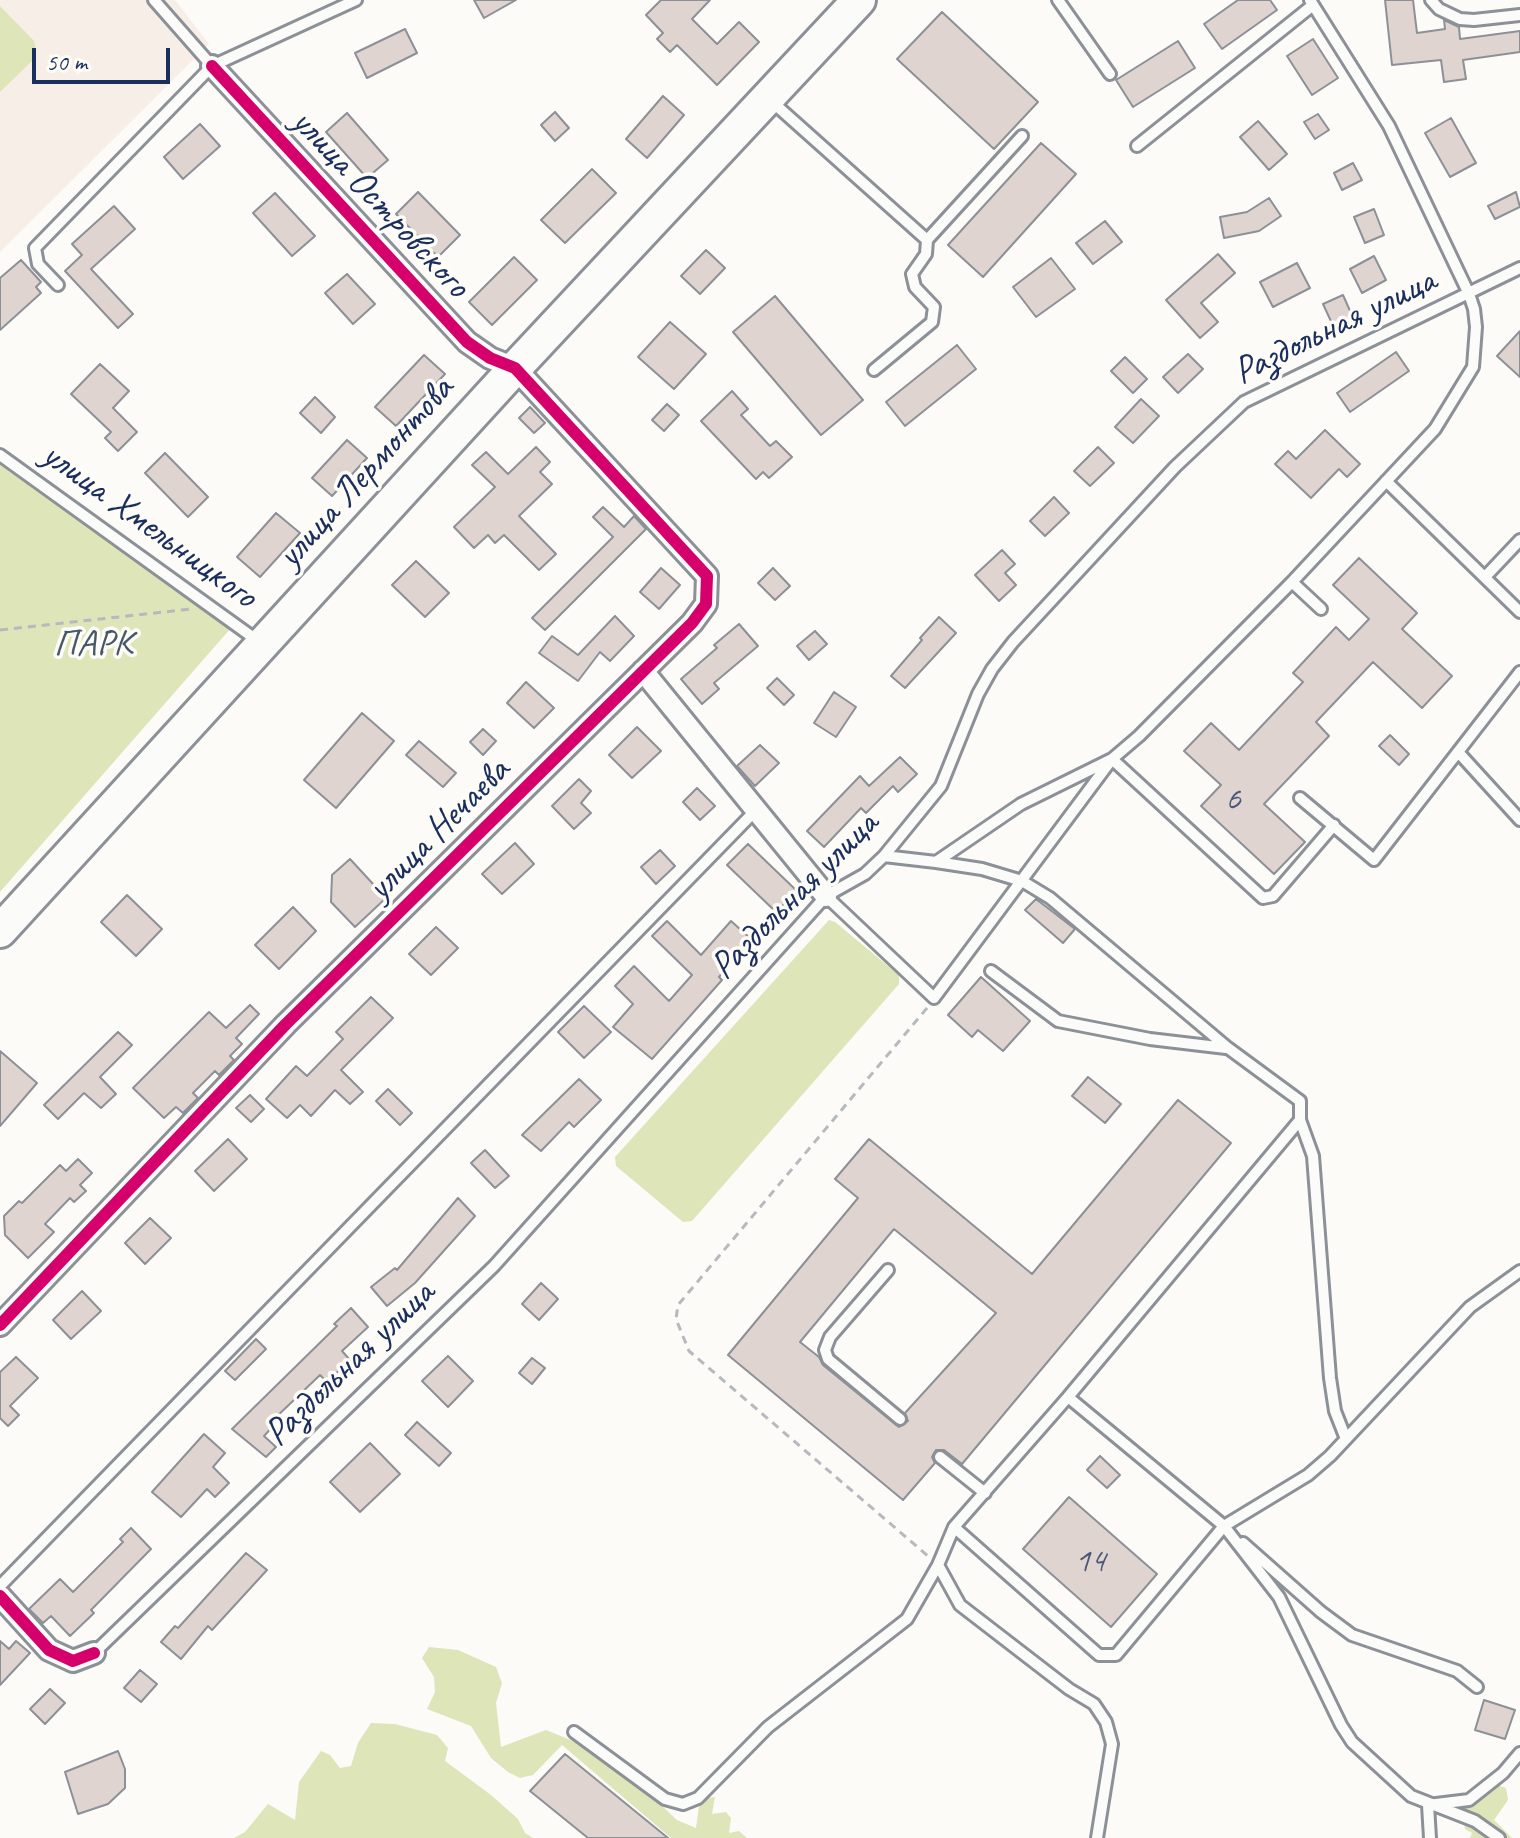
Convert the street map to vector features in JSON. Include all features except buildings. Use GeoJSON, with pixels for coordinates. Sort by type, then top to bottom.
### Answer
{"type":"FeatureCollection","features":[{"type":"Feature","properties":{"kind":"main road","name":"улица Лермонтова"},"geometry":{"type":"LineString","coordinates":[[0,931],[515,368],[859,0]]}},
{"type":"Feature","properties":{"kind":"street","name":"улица Островского"},"geometry":{"type":"LineString","coordinates":[[212,66],[467,342],[490,358],[515,368]]}},
{"type":"Feature","properties":{"kind":"street","name":"улица Нечаева"},"geometry":{"type":"LineString","coordinates":[[0,1325],[286,1024],[692,623],[706,604],[707,576],[515,368]]}},
{"type":"Feature","properties":{"kind":"street"},"geometry":{"type":"LineString","coordinates":[[643,671],[826,896]]}},
{"type":"Feature","properties":{"kind":"street"},"geometry":{"type":"LineString","coordinates":[[0,1596],[49,1650],[73,1661],[94,1653]]}},
{"type":"Feature","properties":{"kind":"lane"},"geometry":{"type":"LineString","coordinates":[[154,0],[212,66]]}},
{"type":"Feature","properties":{"kind":"lane"},"geometry":{"type":"LineString","coordinates":[[325,0],[332,11]]}},
{"type":"Feature","properties":{"kind":"lane"},"geometry":{"type":"LineString","coordinates":[[58,285],[38,264],[35,248],[212,66],[356,0]]}},
{"type":"Feature","properties":{"kind":"lane"},"geometry":{"type":"LineString","coordinates":[[1058,0],[1110,74]]}},
{"type":"Feature","properties":{"kind":"lane"},"geometry":{"type":"LineString","coordinates":[[1431,0],[1439,9],[1460,19],[1520,15]]}},
{"type":"Feature","properties":{"kind":"lane"},"geometry":{"type":"LineString","coordinates":[[826,896],[934,998],[1112,759],[1139,736],[1292,582],[1435,429],[1473,367],[1476,327],[1469,294],[1389,126],[1312,2],[1137,146]]}},
{"type":"Feature","properties":{"kind":"lane"},"geometry":{"type":"LineString","coordinates":[[768,98],[927,240]]}},
{"type":"Feature","properties":{"kind":"lane"},"geometry":{"type":"LineString","coordinates":[[874,370],[932,322],[934,307],[915,287],[912,274],[926,254],[927,240],[1022,136]]}},
{"type":"Feature","properties":{"kind":"lane","name":"Раздольная улица"},"geometry":{"type":"LineString","coordinates":[[94,1653],[494,1266],[826,896],[865,874],[884,856],[941,786],[978,694],[1013,642],[1175,467],[1228,415],[1244,402],[1520,268]]}},
{"type":"Feature","properties":{"kind":"lane","name":"улица Хмельницкого"},"geometry":{"type":"LineString","coordinates":[[0,455],[264,645]]}},
{"type":"Feature","properties":{"kind":"lane"},"geometry":{"type":"LineString","coordinates":[[1386,481],[1520,612]]}},
{"type":"Feature","properties":{"kind":"lane"},"geometry":{"type":"LineString","coordinates":[[1485,577],[1520,540]]}},
{"type":"Feature","properties":{"kind":"lane"},"geometry":{"type":"LineString","coordinates":[[1292,582],[1321,609]]}},
{"type":"Feature","properties":{"kind":"lane"},"geometry":{"type":"LineString","coordinates":[[1300,798],[1374,860],[1520,672]]}},
{"type":"Feature","properties":{"kind":"lane"},"geometry":{"type":"LineString","coordinates":[[1459,753],[1520,820]]}},
{"type":"Feature","properties":{"kind":"lane"},"geometry":{"type":"LineString","coordinates":[[936,862],[1021,804],[1112,759]]}},
{"type":"Feature","properties":{"kind":"lane"},"geometry":{"type":"LineString","coordinates":[[1112,759],[1263,898],[1273,896],[1334,825]]}},
{"type":"Feature","properties":{"kind":"lane"},"geometry":{"type":"LineString","coordinates":[[0,1586],[755,811]]}},
{"type":"Feature","properties":{"kind":"lane"},"geometry":{"type":"LineString","coordinates":[[884,856],[982,869],[1022,881],[1050,898],[1228,1048],[1300,1101],[1300,1120],[1313,1156],[1330,1378],[1335,1411],[1346,1439]]}},
{"type":"Feature","properties":{"kind":"lane"},"geometry":{"type":"LineString","coordinates":[[991,971],[1058,1021],[1150,1039],[1228,1048]]}},
{"type":"Feature","properties":{"kind":"lane"},"geometry":{"type":"LineString","coordinates":[[574,1732],[665,1799],[683,1804],[698,1798],[768,1727],[907,1619],[938,1565],[954,1527],[1068,1397],[1300,1120]]}},
{"type":"Feature","properties":{"kind":"lane"},"geometry":{"type":"LineString","coordinates":[[888,1270],[830,1337],[825,1350],[828,1359],[900,1419]]}},
{"type":"Feature","properties":{"kind":"lane"},"geometry":{"type":"LineString","coordinates":[[954,1527],[1099,1655],[1116,1655],[1224,1526],[1308,1475],[1470,1307],[1520,1271]]}},
{"type":"Feature","properties":{"kind":"lane"},"geometry":{"type":"LineString","coordinates":[[1068,1397],[1352,1635],[1457,1671],[1477,1687]]}},
{"type":"Feature","properties":{"kind":"lane"},"geometry":{"type":"LineString","coordinates":[[940,1457],[985,1493]]}},
{"type":"Feature","properties":{"kind":"lane"},"geometry":{"type":"LineString","coordinates":[[1224,1526],[1279,1597],[1352,1742],[1411,1796],[1475,1821],[1499,1838]]}},
{"type":"Feature","properties":{"kind":"lane"},"geometry":{"type":"LineString","coordinates":[[938,1565],[960,1605],[1069,1689],[1094,1704],[1106,1722],[1112,1744],[1097,1838]]}},
{"type":"Feature","properties":{"kind":"lane"},"geometry":{"type":"LineString","coordinates":[[1428,1805],[1469,1800],[1503,1773],[1520,1753]]}},
{"type":"Feature","properties":{"kind":"lane"},"geometry":{"type":"LineString","coordinates":[[1428,1805],[1430,1838]]}},
{"type":"Feature","properties":{"kind":"path"},"geometry":{"type":"LineString","coordinates":[[0,630],[208,607]]}},
{"type":"Feature","properties":{"kind":"path"},"geometry":{"type":"LineString","coordinates":[[934,998],[678,1305],[676,1319],[689,1351],[938,1565]]}},
{"type":"Feature","properties":{"kind":"shaded area"},"geometry":{"type":"Polygon","coordinates":[[[0,0],[175,0],[209,44],[0,252],[0,0]]]}},
{"type":"Feature","properties":{"kind":"green space"},"geometry":{"type":"Polygon","coordinates":[[[0,6],[34,41],[36,49],[34,59],[0,92],[0,6]]]}},
{"type":"Feature","properties":{"kind":"green space","name":"ПАРК"},"geometry":{"type":"Polygon","coordinates":[[[0,463],[231,628],[0,892],[0,463]]]}},
{"type":"Feature","properties":{"kind":"green space"},"geometry":{"type":"Polygon","coordinates":[[[829,920],[899,975],[899,984],[692,1221],[683,1222],[616,1166],[615,1157],[829,920]]]}},
{"type":"Feature","properties":{"kind":"green space"},"geometry":{"type":"Polygon","coordinates":[[[429,1647],[458,1650],[496,1667],[502,1683],[496,1703],[501,1747],[546,1730],[573,1741],[634,1780],[677,1820],[696,1828],[700,1799],[715,1797],[712,1814],[726,1812],[731,1818],[729,1833],[739,1831],[747,1838],[671,1838],[562,1745],[533,1775],[520,1778],[508,1772],[491,1758],[471,1726],[427,1709],[435,1692],[434,1677],[422,1658],[429,1647]]]}},
{"type":"Feature","properties":{"kind":"green space"},"geometry":{"type":"Polygon","coordinates":[[[371,1723],[395,1724],[437,1735],[448,1748],[445,1761],[491,1795],[518,1819],[525,1833],[533,1838],[234,1838],[245,1832],[268,1804],[295,1820],[299,1782],[321,1751],[330,1755],[340,1768],[351,1766],[358,1743],[371,1723]]]}},
{"type":"Feature","properties":{"kind":"green space"},"geometry":{"type":"Polygon","coordinates":[[[1485,1781],[1506,1788],[1508,1800],[1494,1820],[1512,1838],[1470,1838],[1472,1833],[1465,1829],[1462,1810],[1466,1801],[1485,1781]]]}},
{"type":"Feature","properties":{"kind":"cycle path"},"geometry":{"type":"LineString","coordinates":[[0,1325],[286,1024],[692,623],[706,604],[707,576],[515,368],[490,358],[467,342],[212,66]]}},
{"type":"Feature","properties":{"kind":"cycle path"},"geometry":{"type":"LineString","coordinates":[[0,1596],[49,1650],[73,1661],[94,1653]]}}]}
